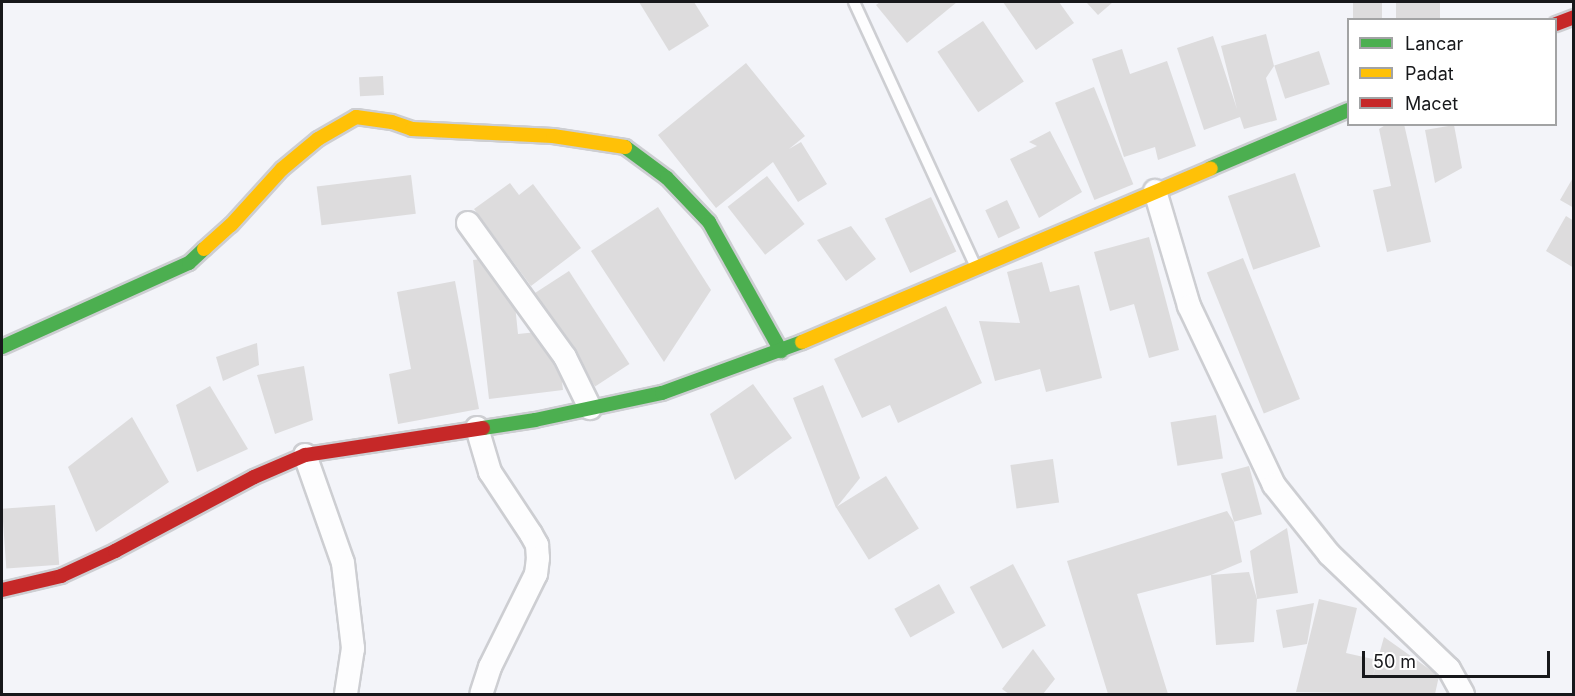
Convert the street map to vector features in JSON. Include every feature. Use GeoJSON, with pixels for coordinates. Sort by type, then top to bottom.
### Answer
{"type":"FeatureCollection","features":[{"type":"Feature","properties":{"kind":"street"},"geometry":{"type":"LineString","coordinates":[[1557,24],[1574,17]]}},
{"type":"Feature","properties":{"kind":"street"},"geometry":{"type":"LineString","coordinates":[[2,590],[61,576],[115,551],[254,477],[305,455],[477,428],[662,393],[781,351],[976,266],[1347,110]]}},
{"type":"Feature","properties":{"kind":"street"},"geometry":{"type":"LineString","coordinates":[[2,347],[189,263],[231,225],[282,169],[318,139],[356,117],[392,122],[412,129],[553,136],[624,146],[667,178],[709,222],[781,351]]}},
{"type":"Feature","properties":{"kind":"street"},"geometry":{"type":"LineString","coordinates":[[1155,191],[1189,306],[1274,485],[1329,554],[1449,669],[1463,694]]}},
{"type":"Feature","properties":{"kind":"street"},"geometry":{"type":"LineString","coordinates":[[468,223],[565,357],[590,408]]}},
{"type":"Feature","properties":{"kind":"street"},"geometry":{"type":"LineString","coordinates":[[477,428],[489,472],[531,534],[537,545],[538,558],[536,574],[490,667],[481,694]]}},
{"type":"Feature","properties":{"kind":"street"},"geometry":{"type":"LineString","coordinates":[[305,455],[343,563],[353,648],[346,694]]}},
{"type":"Feature","properties":{"kind":"lane"},"geometry":{"type":"LineString","coordinates":[[854,2],[976,266]]}},
{"type":"Feature","properties":{"kind":"building"},"geometry":{"type":"Polygon","coordinates":[[[639,2],[694,2],[709,26],[669,51],[639,2]]]}},
{"type":"Feature","properties":{"kind":"building"},"geometry":{"type":"Polygon","coordinates":[[[880,2],[957,2],[907,43],[876,5],[880,2]]]}},
{"type":"Feature","properties":{"kind":"building"},"geometry":{"type":"Polygon","coordinates":[[[1003,2],[1059,2],[1074,23],[1036,50],[1003,2]]]}},
{"type":"Feature","properties":{"kind":"building"},"geometry":{"type":"Polygon","coordinates":[[[1086,2],[1113,2],[1098,15],[1086,2]]]}},
{"type":"Feature","properties":{"kind":"building"},"geometry":{"type":"Polygon","coordinates":[[[1353,2],[1382,2],[1382,18],[1353,18],[1353,2]]]}},
{"type":"Feature","properties":{"kind":"building"},"geometry":{"type":"Polygon","coordinates":[[[1396,2],[1440,2],[1440,18],[1396,18],[1396,2]]]}},
{"type":"Feature","properties":{"kind":"building"},"geometry":{"type":"Polygon","coordinates":[[[983,21],[1024,82],[978,112],[937,52],[983,21]]]}},
{"type":"Feature","properties":{"kind":"building"},"geometry":{"type":"Polygon","coordinates":[[[1266,34],[1274,66],[1266,78],[1277,120],[1244,129],[1240,117],[1204,130],[1177,48],[1213,36],[1237,109],[1221,46],[1266,34]]]}},
{"type":"Feature","properties":{"kind":"building"},"geometry":{"type":"Polygon","coordinates":[[[1122,49],[1130,74],[1167,61],[1196,146],[1158,160],[1155,147],[1124,157],[1092,59],[1122,49]]]}},
{"type":"Feature","properties":{"kind":"building"},"geometry":{"type":"Polygon","coordinates":[[[1319,51],[1330,84],[1285,99],[1274,66],[1319,51]]]}},
{"type":"Feature","properties":{"kind":"building"},"geometry":{"type":"Polygon","coordinates":[[[746,63],[805,136],[789,149],[801,142],[827,184],[798,202],[773,162],[716,208],[658,135],[746,63]]]}},
{"type":"Feature","properties":{"kind":"building"},"geometry":{"type":"Polygon","coordinates":[[[383,76],[384,95],[360,96],[359,77],[383,76]]]}},
{"type":"Feature","properties":{"kind":"building"},"geometry":{"type":"Polygon","coordinates":[[[1094,87],[1133,184],[1094,200],[1055,103],[1094,87]]]}},
{"type":"Feature","properties":{"kind":"building"},"geometry":{"type":"Polygon","coordinates":[[[1384,126],[1404,126],[1431,242],[1387,252],[1373,190],[1391,186],[1379,129],[1384,126]]]}},
{"type":"Feature","properties":{"kind":"building"},"geometry":{"type":"Polygon","coordinates":[[[1454,126],[1462,168],[1435,183],[1425,130],[1454,126]]]}},
{"type":"Feature","properties":{"kind":"building"},"geometry":{"type":"Polygon","coordinates":[[[1050,131],[1082,192],[1039,218],[1010,159],[1037,146],[1029,142],[1050,131]]]}},
{"type":"Feature","properties":{"kind":"building"},"geometry":{"type":"Polygon","coordinates":[[[1295,173],[1320,247],[1253,270],[1228,196],[1295,173]]]}},
{"type":"Feature","properties":{"kind":"building"},"geometry":{"type":"Polygon","coordinates":[[[411,175],[416,214],[321,225],[317,187],[411,175]]]}},
{"type":"Feature","properties":{"kind":"building"},"geometry":{"type":"Polygon","coordinates":[[[767,176],[805,224],[765,255],[728,207],[767,176]]]}},
{"type":"Feature","properties":{"kind":"building"},"geometry":{"type":"Polygon","coordinates":[[[1574,176],[1574,208],[1560,200],[1574,176]]]}},
{"type":"Feature","properties":{"kind":"building"},"geometry":{"type":"Polygon","coordinates":[[[510,183],[519,195],[533,184],[581,248],[531,286],[474,209],[510,183]]]}},
{"type":"Feature","properties":{"kind":"building"},"geometry":{"type":"Polygon","coordinates":[[[931,197],[956,251],[910,273],[885,219],[931,197]]]}},
{"type":"Feature","properties":{"kind":"building"},"geometry":{"type":"Polygon","coordinates":[[[1007,200],[1020,228],[998,238],[985,210],[1007,200]]]}},
{"type":"Feature","properties":{"kind":"building"},"geometry":{"type":"Polygon","coordinates":[[[658,207],[711,290],[664,362],[591,251],[658,207]]]}},
{"type":"Feature","properties":{"kind":"building"},"geometry":{"type":"Polygon","coordinates":[[[1566,216],[1574,221],[1574,268],[1546,251],[1566,216]]]}},
{"type":"Feature","properties":{"kind":"building"},"geometry":{"type":"Polygon","coordinates":[[[851,226],[876,259],[846,281],[817,240],[851,226]]]}},
{"type":"Feature","properties":{"kind":"building"},"geometry":{"type":"Polygon","coordinates":[[[1149,237],[1179,350],[1149,358],[1134,304],[1110,311],[1094,252],[1149,237]]]}},
{"type":"Feature","properties":{"kind":"building"},"geometry":{"type":"Polygon","coordinates":[[[510,256],[518,334],[556,330],[563,390],[489,399],[473,260],[510,256]]]}},
{"type":"Feature","properties":{"kind":"building"},"geometry":{"type":"Polygon","coordinates":[[[1243,258],[1300,399],[1264,414],[1207,273],[1243,258]]]}},
{"type":"Feature","properties":{"kind":"building"},"geometry":{"type":"Polygon","coordinates":[[[1042,262],[1050,292],[1079,285],[1102,378],[1046,392],[1040,369],[995,381],[979,321],[1020,323],[1007,272],[1042,262]]]}},
{"type":"Feature","properties":{"kind":"building"},"geometry":{"type":"Polygon","coordinates":[[[569,271],[629,364],[595,386],[535,293],[569,271]]]}},
{"type":"Feature","properties":{"kind":"building"},"geometry":{"type":"Polygon","coordinates":[[[455,281],[479,409],[398,424],[389,374],[411,369],[397,292],[455,281]]]}},
{"type":"Feature","properties":{"kind":"building"},"geometry":{"type":"Polygon","coordinates":[[[946,306],[982,383],[898,423],[890,405],[862,418],[834,359],[946,306]]]}},
{"type":"Feature","properties":{"kind":"building"},"geometry":{"type":"Polygon","coordinates":[[[257,343],[259,365],[223,381],[216,357],[257,343]]]}},
{"type":"Feature","properties":{"kind":"building"},"geometry":{"type":"Polygon","coordinates":[[[304,366],[313,420],[275,434],[257,375],[304,366]]]}},
{"type":"Feature","properties":{"kind":"building"},"geometry":{"type":"Polygon","coordinates":[[[753,384],[792,438],[735,480],[710,414],[753,384]]]}},
{"type":"Feature","properties":{"kind":"building"},"geometry":{"type":"Polygon","coordinates":[[[823,385],[860,478],[836,508],[793,398],[823,385]]]}},
{"type":"Feature","properties":{"kind":"building"},"geometry":{"type":"Polygon","coordinates":[[[210,386],[248,449],[197,472],[176,405],[210,386]]]}},
{"type":"Feature","properties":{"kind":"building"},"geometry":{"type":"Polygon","coordinates":[[[1216,415],[1223,458],[1177,466],[1171,422],[1216,415]]]}},
{"type":"Feature","properties":{"kind":"building"},"geometry":{"type":"Polygon","coordinates":[[[132,417],[169,482],[96,532],[68,467],[132,417]]]}},
{"type":"Feature","properties":{"kind":"building"},"geometry":{"type":"Polygon","coordinates":[[[1053,459],[1059,503],[1017,509],[1010,465],[1053,459]]]}},
{"type":"Feature","properties":{"kind":"building"},"geometry":{"type":"Polygon","coordinates":[[[1249,466],[1262,514],[1234,522],[1221,474],[1249,466]]]}},
{"type":"Feature","properties":{"kind":"building"},"geometry":{"type":"Polygon","coordinates":[[[886,476],[919,529],[869,560],[836,507],[886,476]]]}},
{"type":"Feature","properties":{"kind":"building"},"geometry":{"type":"Polygon","coordinates":[[[55,505],[59,565],[6,569],[2,509],[55,505]]]}},
{"type":"Feature","properties":{"kind":"building"},"geometry":{"type":"Polygon","coordinates":[[[1227,511],[1234,522],[1242,562],[1211,575],[1137,594],[1168,694],[1108,694],[1067,561],[1227,511]]]}},
{"type":"Feature","properties":{"kind":"building"},"geometry":{"type":"Polygon","coordinates":[[[1287,528],[1298,593],[1257,599],[1250,551],[1287,528]]]}},
{"type":"Feature","properties":{"kind":"building"},"geometry":{"type":"Polygon","coordinates":[[[1013,564],[1046,626],[1003,649],[970,587],[1013,564]]]}},
{"type":"Feature","properties":{"kind":"building"},"geometry":{"type":"Polygon","coordinates":[[[1249,572],[1257,599],[1254,642],[1216,645],[1211,575],[1249,572]]]}},
{"type":"Feature","properties":{"kind":"building"},"geometry":{"type":"Polygon","coordinates":[[[939,584],[955,613],[910,638],[894,609],[939,584]]]}},
{"type":"Feature","properties":{"kind":"building"},"geometry":{"type":"Polygon","coordinates":[[[1319,599],[1357,608],[1346,653],[1377,660],[1372,680],[1384,637],[1439,676],[1435,694],[1296,692],[1319,599]]]}},
{"type":"Feature","properties":{"kind":"building"},"geometry":{"type":"Polygon","coordinates":[[[1314,603],[1307,644],[1283,648],[1276,610],[1314,603]]]}},
{"type":"Feature","properties":{"kind":"building"},"geometry":{"type":"Polygon","coordinates":[[[1033,649],[1055,679],[1043,694],[1009,694],[1002,689],[1033,649]]]}},
{"type":"Feature","properties":{"kind":"traffic: fast"},"geometry":{"type":"LineString","coordinates":[[1211,168],[1347,110]]}},
{"type":"Feature","properties":{"kind":"traffic: fast"},"geometry":{"type":"LineString","coordinates":[[625,147],[667,178],[709,222],[781,351]]}},
{"type":"Feature","properties":{"kind":"traffic: fast"},"geometry":{"type":"LineString","coordinates":[[2,347],[189,263],[204,249]]}},
{"type":"Feature","properties":{"kind":"traffic: fast"},"geometry":{"type":"LineString","coordinates":[[483,428],[535,420],[662,393],[802,342]]}},
{"type":"Feature","properties":{"kind":"traffic: slow"},"geometry":{"type":"LineString","coordinates":[[204,249],[231,225],[282,169],[318,139],[356,117],[392,122],[412,129],[553,136],[625,147]]}},
{"type":"Feature","properties":{"kind":"traffic: slow"},"geometry":{"type":"LineString","coordinates":[[802,342],[1211,168]]}},
{"type":"Feature","properties":{"kind":"traffic: jam"},"geometry":{"type":"LineString","coordinates":[[1557,24],[1574,17]]}},
{"type":"Feature","properties":{"kind":"traffic: jam"},"geometry":{"type":"LineString","coordinates":[[2,590],[61,576],[115,551],[254,477],[305,455],[483,428]]}}]}
